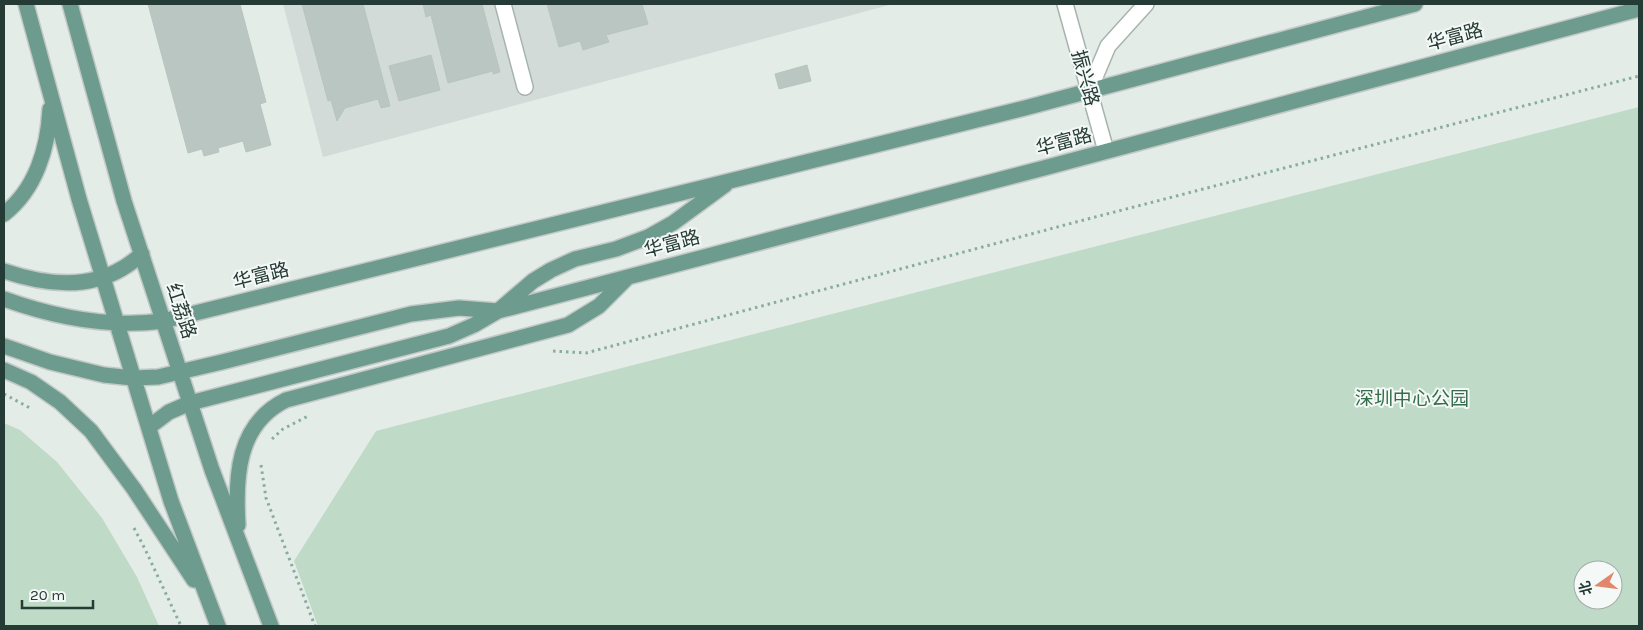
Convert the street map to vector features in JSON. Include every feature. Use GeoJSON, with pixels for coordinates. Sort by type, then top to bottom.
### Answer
{"type":"FeatureCollection","features":[{"type":"Feature","properties":{"kind":"main road"},"geometry":{"type":"LineString","coordinates":[[26,4],[79,199],[171,501],[218,626]]}},
{"type":"Feature","properties":{"kind":"main road","name":"红荔路"},"geometry":{"type":"LineString","coordinates":[[70,4],[120,186],[163,321],[212,470],[271,626]]}},
{"type":"Feature","properties":{"kind":"main road","name":"华富路"},"geometry":{"type":"LineString","coordinates":[[4,299],[47,312],[117,324],[163,321],[1089,91],[1415,4]]}},
{"type":"Feature","properties":{"kind":"main road","name":"华富路"},"geometry":{"type":"LineString","coordinates":[[4,346],[74,369],[134,378],[158,377],[411,314],[459,308],[498,311],[1106,152],[1639,9]]}},
{"type":"Feature","properties":{"kind":"main road"},"geometry":{"type":"LineString","coordinates":[[4,214],[25,191],[40,164],[48,132],[51,95]]}},
{"type":"Feature","properties":{"kind":"main road","name":"华富路"},"geometry":{"type":"LineString","coordinates":[[149,427],[169,412],[190,403],[449,336],[474,325],[498,311],[533,281],[575,260],[616,249],[648,237],[673,224],[730,181]]}},
{"type":"Feature","properties":{"kind":"main road"},"geometry":{"type":"LineString","coordinates":[[4,271],[56,283],[78,282],[103,277],[122,268],[142,254]]}},
{"type":"Feature","properties":{"kind":"main road"},"geometry":{"type":"LineString","coordinates":[[239,542],[237,502],[238,477],[242,457],[249,435],[263,415],[274,406],[286,400],[568,325],[599,306],[628,277]]}},
{"type":"Feature","properties":{"kind":"main road"},"geometry":{"type":"LineString","coordinates":[[4,370],[31,382],[60,402],[91,431],[134,488],[210,605]]}},
{"type":"Feature","properties":{"kind":"street"},"geometry":{"type":"LineString","coordinates":[[503,4],[525,87]]}},
{"type":"Feature","properties":{"kind":"street","name":"振兴路"},"geometry":{"type":"LineString","coordinates":[[1065,4],[1106,152]]}},
{"type":"Feature","properties":{"kind":"street"},"geometry":{"type":"LineString","coordinates":[[1089,91],[1108,46],[1146,4]]}},
{"type":"Feature","properties":{"kind":"path"},"geometry":{"type":"LineString","coordinates":[[550,351],[586,352],[1086,219],[1639,76]]}},
{"type":"Feature","properties":{"kind":"path"},"geometry":{"type":"LineString","coordinates":[[4,394],[37,411]]}},
{"type":"Feature","properties":{"kind":"path"},"geometry":{"type":"LineString","coordinates":[[271,440],[283,429],[313,413]]}},
{"type":"Feature","properties":{"kind":"path"},"geometry":{"type":"LineString","coordinates":[[261,462],[266,498],[315,626]]}},
{"type":"Feature","properties":{"kind":"path"},"geometry":{"type":"LineString","coordinates":[[133,527],[146,549],[181,626]]}},
{"type":"Feature","properties":{"kind":"shaded area"},"geometry":{"type":"Polygon","coordinates":[[[283,4],[893,4],[323,157],[283,4]]]}},
{"type":"Feature","properties":{"kind":"green space","name":"深圳中心公园"},"geometry":{"type":"Polygon","coordinates":[[[1639,107],[1639,626],[318,626],[294,561],[376,431],[1639,107]]]}},
{"type":"Feature","properties":{"kind":"green space"},"geometry":{"type":"Polygon","coordinates":[[[4,423],[20,430],[57,462],[102,518],[137,577],[159,626],[4,626],[4,423]]]}},
{"type":"Feature","properties":{"kind":"building"},"geometry":{"type":"Polygon","coordinates":[[[148,4],[240,4],[266,102],[260,104],[271,145],[246,152],[243,141],[218,148],[219,152],[204,156],[202,149],[188,153],[148,4]]]}},
{"type":"Feature","properties":{"kind":"building"},"geometry":{"type":"Polygon","coordinates":[[[302,4],[363,4],[390,106],[381,108],[378,99],[345,108],[337,121],[331,100],[328,101],[302,4]]]}},
{"type":"Feature","properties":{"kind":"building"},"geometry":{"type":"Polygon","coordinates":[[[423,4],[482,4],[500,72],[493,74],[493,71],[448,83],[431,15],[426,17],[423,4]]]}},
{"type":"Feature","properties":{"kind":"building"},"geometry":{"type":"Polygon","coordinates":[[[547,4],[642,4],[648,24],[606,35],[609,42],[583,50],[580,41],[559,47],[547,4]]]}},
{"type":"Feature","properties":{"kind":"building"},"geometry":{"type":"Polygon","coordinates":[[[431,55],[440,90],[399,101],[389,66],[431,55]]]}},
{"type":"Feature","properties":{"kind":"building"},"geometry":{"type":"Polygon","coordinates":[[[807,65],[811,81],[779,89],[775,74],[807,65]]]}}]}
